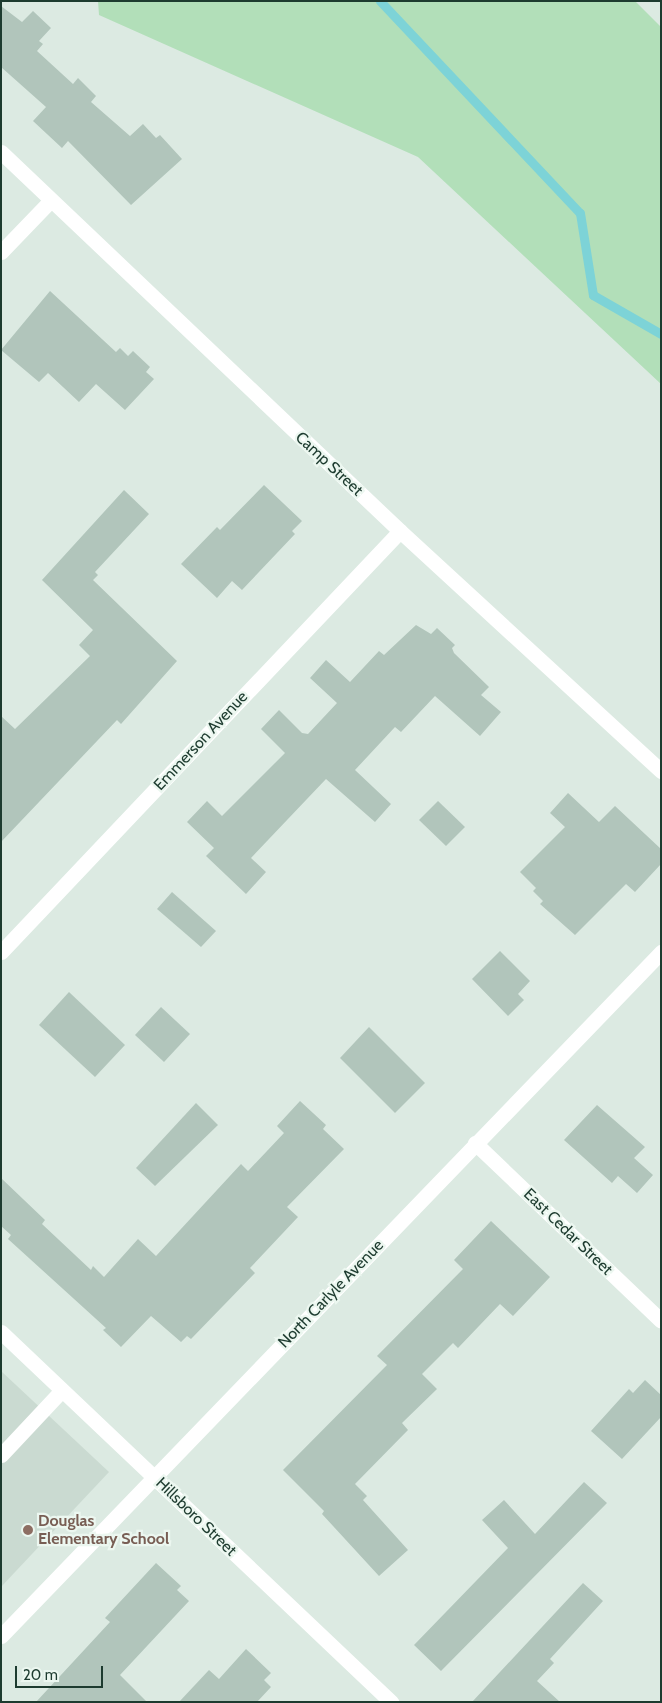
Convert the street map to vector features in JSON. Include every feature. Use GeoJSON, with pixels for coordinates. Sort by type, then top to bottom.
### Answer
{"type":"FeatureCollection","features":[{"type":"Feature","properties":{"kind":"street","name":"Camp Street"},"geometry":{"type":"LineString","coordinates":[[1,152],[400,531],[661,771]]}},
{"type":"Feature","properties":{"kind":"street"},"geometry":{"type":"LineString","coordinates":[[1,252],[51,200]]}},
{"type":"Feature","properties":{"kind":"street","name":"Emmerson Avenue"},"geometry":{"type":"LineString","coordinates":[[1,952],[400,531]]}},
{"type":"Feature","properties":{"kind":"street","name":"North Carlyle Avenue"},"geometry":{"type":"LineString","coordinates":[[1,1636],[661,952]]}},
{"type":"Feature","properties":{"kind":"street","name":"East Cedar Street"},"geometry":{"type":"LineString","coordinates":[[475,1143],[661,1321]]}},
{"type":"Feature","properties":{"kind":"street","name":"Hillsboro Street"},"geometry":{"type":"LineString","coordinates":[[1,1332],[391,1702]]}},
{"type":"Feature","properties":{"kind":"street"},"geometry":{"type":"LineString","coordinates":[[1,1455],[62,1390]]}},
{"type":"Feature","properties":{"kind":"shaded area","name":"Douglas Elementary School"},"geometry":{"type":"Polygon","coordinates":[[[1,1371],[109,1472],[1,1587],[1,1371]]]}},
{"type":"Feature","properties":{"kind":"green space"},"geometry":{"type":"Polygon","coordinates":[[[98,1],[635,1],[661,27],[661,384],[418,157],[99,15],[98,1]]]}},
{"type":"Feature","properties":{"kind":"building"},"geometry":{"type":"Polygon","coordinates":[[[1,6],[22,22],[33,11],[51,28],[39,41],[43,44],[37,51],[73,84],[78,78],[96,96],[91,102],[130,136],[143,124],[156,138],[160,135],[182,159],[131,205],[68,141],[62,148],[33,121],[46,107],[1,67],[1,6]]]}},
{"type":"Feature","properties":{"kind":"building"},"geometry":{"type":"Polygon","coordinates":[[[50,291],[116,352],[120,348],[128,356],[133,351],[150,367],[146,372],[154,379],[125,410],[96,384],[79,402],[48,373],[39,382],[1,350],[50,291]]]}},
{"type":"Feature","properties":{"kind":"building"},"geometry":{"type":"Polygon","coordinates":[[[264,485],[302,521],[292,531],[295,534],[242,590],[232,581],[217,598],[181,564],[217,527],[220,530],[264,485]]]}},
{"type":"Feature","properties":{"kind":"building"},"geometry":{"type":"Polygon","coordinates":[[[124,490],[149,514],[95,572],[98,575],[93,580],[177,661],[121,724],[117,720],[1,842],[1,716],[15,729],[90,656],[79,645],[93,630],[42,580],[124,490]]]}},
{"type":"Feature","properties":{"kind":"building"},"geometry":{"type":"Polygon","coordinates":[[[416,625],[431,634],[437,628],[455,645],[452,648],[454,653],[489,687],[481,695],[501,712],[480,736],[435,696],[401,732],[395,727],[355,770],[391,804],[375,822],[326,779],[251,858],[266,872],[246,894],[206,856],[214,848],[187,822],[207,801],[222,816],[285,753],[261,729],[279,710],[302,733],[308,734],[337,703],[310,678],[326,660],[350,682],[379,651],[384,655],[416,625]]]}},
{"type":"Feature","properties":{"kind":"building"},"geometry":{"type":"Polygon","coordinates":[[[568,793],[599,822],[615,806],[661,849],[661,864],[635,892],[626,884],[575,935],[540,904],[543,901],[533,891],[536,888],[520,872],[565,827],[550,813],[568,793]]]}},
{"type":"Feature","properties":{"kind":"building"},"geometry":{"type":"Polygon","coordinates":[[[438,801],[465,827],[446,846],[419,820],[438,801]]]}},
{"type":"Feature","properties":{"kind":"building"},"geometry":{"type":"Polygon","coordinates":[[[172,892],[216,931],[201,947],[157,909],[172,892]]]}},
{"type":"Feature","properties":{"kind":"building"},"geometry":{"type":"Polygon","coordinates":[[[500,951],[530,981],[518,994],[524,1000],[508,1016],[472,979],[500,951]]]}},
{"type":"Feature","properties":{"kind":"building"},"geometry":{"type":"Polygon","coordinates":[[[69,992],[125,1045],[95,1077],[39,1025],[69,992]]]}},
{"type":"Feature","properties":{"kind":"building"},"geometry":{"type":"Polygon","coordinates":[[[161,1007],[190,1034],[164,1062],[135,1035],[161,1007]]]}},
{"type":"Feature","properties":{"kind":"building"},"geometry":{"type":"Polygon","coordinates":[[[369,1027],[425,1083],[395,1113],[340,1058],[369,1027]]]}},
{"type":"Feature","properties":{"kind":"building"},"geometry":{"type":"Polygon","coordinates":[[[300,1101],[326,1125],[323,1129],[344,1149],[287,1207],[298,1217],[250,1268],[255,1273],[191,1339],[187,1336],[181,1342],[151,1316],[121,1347],[103,1330],[106,1328],[8,1239],[11,1235],[1,1226],[1,1178],[45,1220],[42,1224],[91,1270],[93,1266],[104,1277],[138,1239],[156,1256],[241,1164],[248,1171],[284,1133],[277,1126],[300,1101]]]}},
{"type":"Feature","properties":{"kind":"building"},"geometry":{"type":"Polygon","coordinates":[[[196,1103],[218,1125],[155,1186],[136,1168],[196,1103]]]}},
{"type":"Feature","properties":{"kind":"building"},"geometry":{"type":"Polygon","coordinates":[[[597,1105],[645,1147],[634,1158],[653,1175],[637,1193],[618,1176],[612,1183],[564,1140],[597,1105]]]}},
{"type":"Feature","properties":{"kind":"building"},"geometry":{"type":"Polygon","coordinates":[[[491,1221],[550,1277],[513,1316],[500,1304],[458,1348],[453,1343],[422,1374],[437,1389],[402,1423],[408,1430],[355,1484],[367,1496],[363,1500],[408,1550],[379,1576],[322,1514],[324,1511],[283,1470],[387,1365],[377,1356],[463,1269],[454,1260],[491,1221]]]}},
{"type":"Feature","properties":{"kind":"building"},"geometry":{"type":"Polygon","coordinates":[[[645,1380],[661,1395],[661,1417],[622,1459],[591,1431],[629,1389],[633,1393],[645,1380]]]}},
{"type":"Feature","properties":{"kind":"building"},"geometry":{"type":"Polygon","coordinates":[[[584,1482],[607,1503],[441,1671],[414,1645],[508,1548],[482,1520],[504,1500],[535,1534],[584,1482]]]}},
{"type":"Feature","properties":{"kind":"building"},"geometry":{"type":"Polygon","coordinates":[[[156,1563],[181,1586],[177,1590],[189,1601],[120,1675],[147,1702],[36,1702],[110,1622],[105,1618],[156,1563]]]}},
{"type":"Feature","properties":{"kind":"building"},"geometry":{"type":"Polygon","coordinates":[[[583,1583],[603,1601],[550,1659],[554,1663],[537,1681],[560,1702],[472,1702],[583,1583]]]}},
{"type":"Feature","properties":{"kind":"building"},"geometry":{"type":"Polygon","coordinates":[[[246,1649],[271,1673],[264,1680],[271,1687],[257,1702],[179,1702],[209,1670],[219,1679],[246,1649]]]}},
{"type":"Feature","properties":{"kind":"waterway"},"geometry":{"type":"LineString","coordinates":[[380,1],[580,213],[593,295],[661,334]]}},
{"type":"Feature","properties":{"kind":"place","name":"Douglas Elementary School"},"geometry":{"type":"Point","coordinates":[28,1530]}}]}
